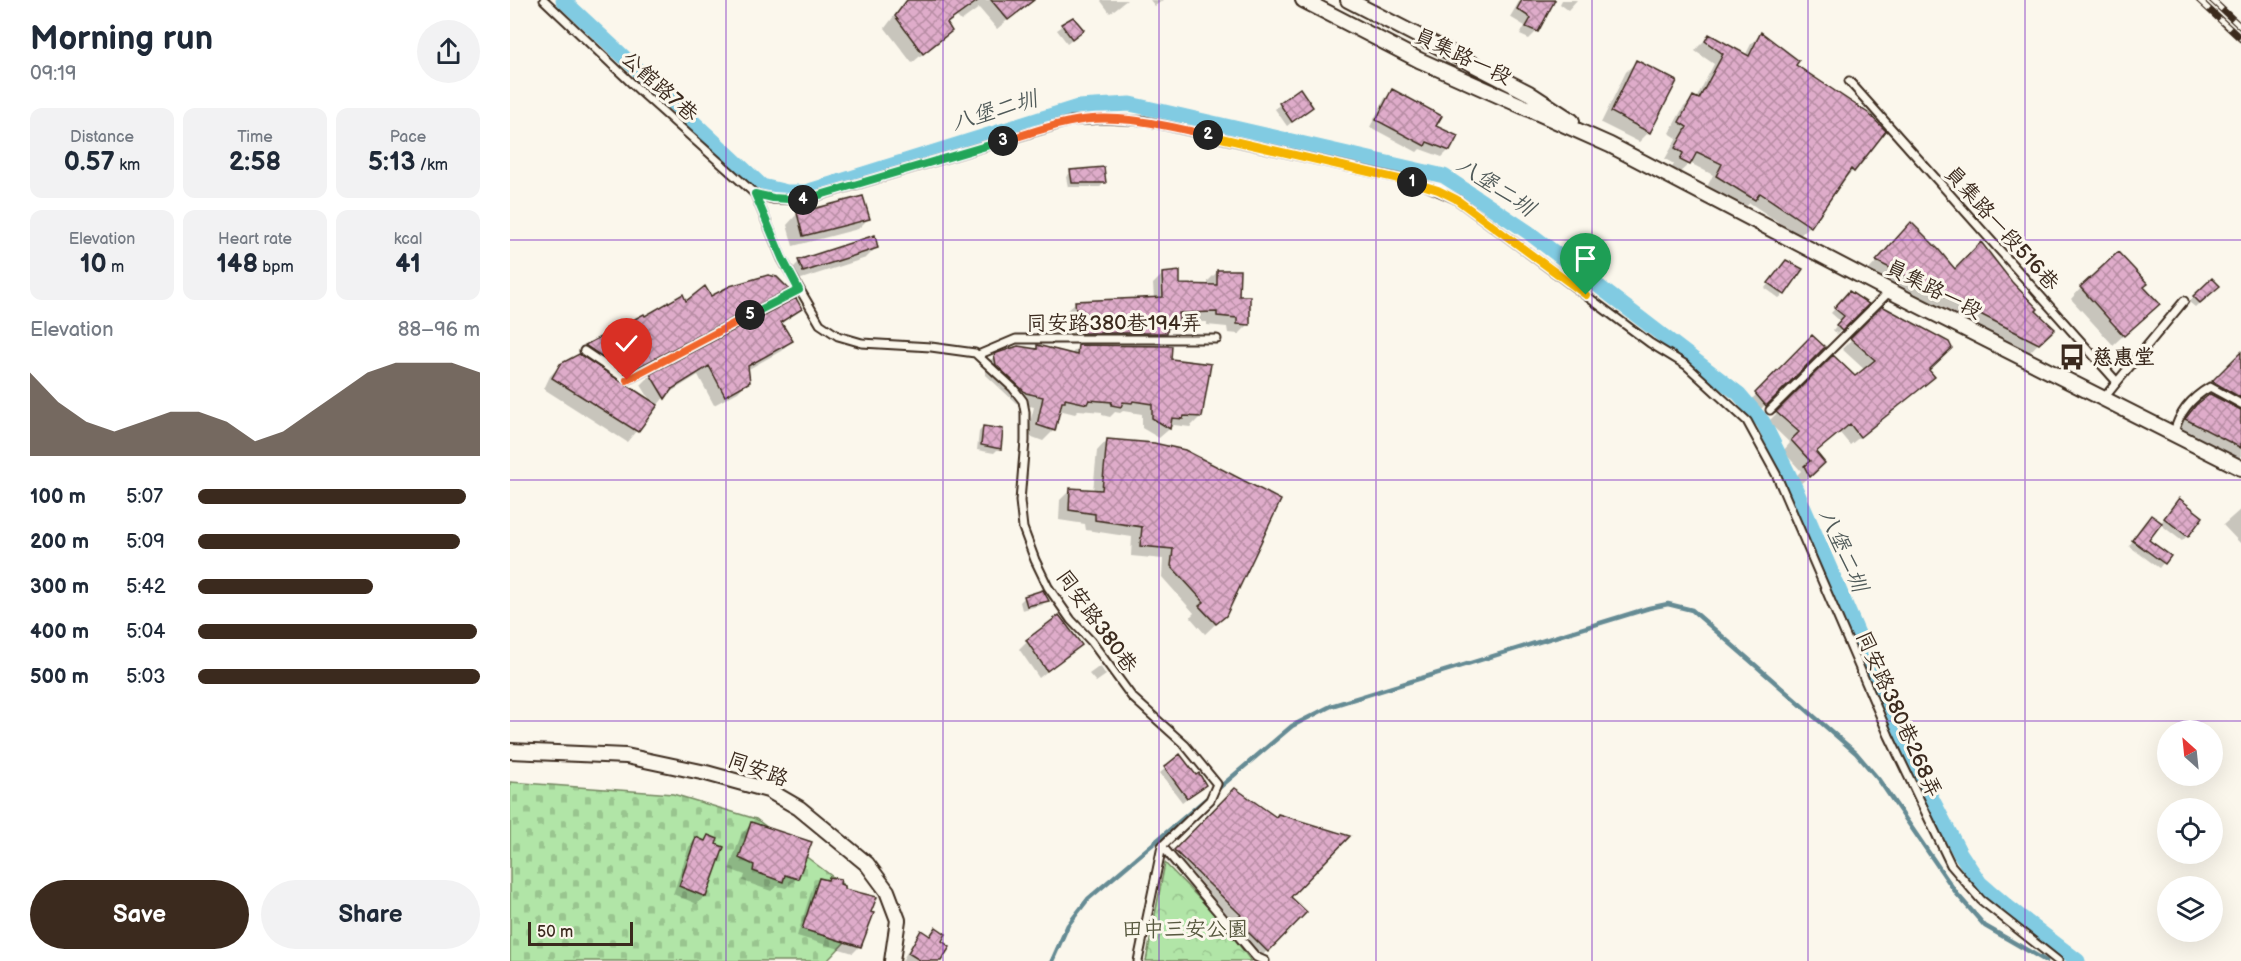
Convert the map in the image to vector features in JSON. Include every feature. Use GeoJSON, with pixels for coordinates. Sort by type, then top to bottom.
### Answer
{"type":"FeatureCollection","features":[{"type":"Feature","properties":{"kind":"street","name":"員集路一段"},"geometry":{"type":"LineString","coordinates":[[1303,0],[1419,60],[1610,145],[1890,291],[2241,468]]}},
{"type":"Feature","properties":{"kind":"street","name":"員集路一段"},"geometry":{"type":"LineString","coordinates":[[1348,0],[1529,93],[1610,145]]}},
{"type":"Feature","properties":{"kind":"street","name":"同安路"},"geometry":{"type":"LineString","coordinates":[[510,751],[626,756],[706,773],[768,790],[799,808],[867,864],[887,891],[898,920],[892,961]]}},
{"type":"Feature","properties":{"kind":"lane","name":"公館路7巷"},"geometry":{"type":"LineString","coordinates":[[544,0],[641,92],[755,194]]}},
{"type":"Feature","properties":{"kind":"lane","name":"員集路一段516巷"},"geometry":{"type":"LineString","coordinates":[[1849,81],[2117,382]]}},
{"type":"Feature","properties":{"kind":"lane","name":"同安路380巷268弄"},"geometry":{"type":"LineString","coordinates":[[755,194],[804,200],[1071,121],[1103,119],[1145,121],[1419,183],[1456,199],[1650,344],[1686,365],[1748,421],[1776,474],[1890,736],[1951,865],[1981,900],[2058,961]]}},
{"type":"Feature","properties":{"kind":"lane"},"geometry":{"type":"LineString","coordinates":[[755,194],[782,258],[820,324],[838,336],[862,343],[931,347],[978,355]]}},
{"type":"Feature","properties":{"kind":"lane"},"geometry":{"type":"LineString","coordinates":[[584,351],[627,380],[799,290]]}},
{"type":"Feature","properties":{"kind":"lane"},"geometry":{"type":"LineString","coordinates":[[1770,410],[1890,291]]}},
{"type":"Feature","properties":{"kind":"lane"},"geometry":{"type":"LineString","coordinates":[[2104,398],[2184,301]]}},
{"type":"Feature","properties":{"kind":"lane","name":"同安路380巷194弄"},"geometry":{"type":"LineString","coordinates":[[978,355],[1016,339],[1217,339]]}},
{"type":"Feature","properties":{"kind":"lane","name":"同安路380巷"},"geometry":{"type":"LineString","coordinates":[[978,355],[1013,388],[1023,401],[1025,441],[1020,501],[1023,528],[1048,587],[1071,620],[1092,641],[1132,697],[1185,745],[1217,784],[1210,800],[1162,846]]}},
{"type":"Feature","properties":{"kind":"lane"},"geometry":{"type":"LineString","coordinates":[[2174,433],[2178,416],[2197,394],[2210,387],[2241,404]]}},
{"type":"Feature","properties":{"kind":"lane"},"geometry":{"type":"LineString","coordinates":[[1138,961],[1162,846]]}},
{"type":"Feature","properties":{"kind":"lane"},"geometry":{"type":"LineString","coordinates":[[1162,846],[1256,957],[1265,961]]}},
{"type":"Feature","properties":{"kind":"green space"},"geometry":{"type":"Polygon","coordinates":[[[510,782],[673,794],[756,819],[845,886],[845,942],[827,961],[510,961],[510,782]]]}},
{"type":"Feature","properties":{"kind":"green space","name":"田中三安公園"},"geometry":{"type":"Polygon","coordinates":[[[1165,863],[1224,924],[1251,961],[1146,961],[1165,863]]]}},
{"type":"Feature","properties":{"kind":"building"},"geometry":{"type":"Polygon","coordinates":[[[907,0],[979,0],[947,23],[952,31],[923,54],[895,16],[907,0]]]}},
{"type":"Feature","properties":{"kind":"building"},"geometry":{"type":"Polygon","coordinates":[[[991,0],[1034,0],[1008,20],[991,0]]]}},
{"type":"Feature","properties":{"kind":"building"},"geometry":{"type":"Polygon","coordinates":[[[1522,0],[1555,0],[1538,32],[1526,27],[1531,18],[1517,9],[1522,0]]]}},
{"type":"Feature","properties":{"kind":"building"},"geometry":{"type":"Polygon","coordinates":[[[1073,17],[1084,30],[1072,39],[1061,24],[1073,17]]]}},
{"type":"Feature","properties":{"kind":"building"},"geometry":{"type":"Polygon","coordinates":[[[1761,32],[1799,61],[1796,65],[1868,113],[1886,131],[1854,172],[1851,169],[1811,227],[1760,193],[1755,200],[1716,176],[1722,164],[1697,152],[1690,165],[1680,160],[1683,153],[1675,148],[1687,127],[1679,122],[1693,96],[1699,99],[1723,54],[1705,41],[1709,34],[1749,56],[1761,32]]]}},
{"type":"Feature","properties":{"kind":"building"},"geometry":{"type":"Polygon","coordinates":[[[1636,60],[1677,81],[1650,133],[1611,112],[1636,60]]]}},
{"type":"Feature","properties":{"kind":"building"},"geometry":{"type":"Polygon","coordinates":[[[1300,88],[1313,107],[1292,122],[1279,103],[1300,88]]]}},
{"type":"Feature","properties":{"kind":"building"},"geometry":{"type":"Polygon","coordinates":[[[1392,89],[1442,116],[1436,126],[1458,136],[1450,151],[1427,142],[1425,146],[1376,120],[1392,89]]]}},
{"type":"Feature","properties":{"kind":"building"},"geometry":{"type":"Polygon","coordinates":[[[1104,167],[1106,183],[1072,183],[1070,170],[1104,167]]]}},
{"type":"Feature","properties":{"kind":"building"},"geometry":{"type":"Polygon","coordinates":[[[863,196],[870,219],[803,236],[797,213],[863,196]]]}},
{"type":"Feature","properties":{"kind":"building"},"geometry":{"type":"Polygon","coordinates":[[[1911,222],[1955,269],[1981,242],[2012,282],[2038,309],[2036,311],[2055,329],[2039,344],[1876,261],[1911,222]]]}},
{"type":"Feature","properties":{"kind":"building"},"geometry":{"type":"Polygon","coordinates":[[[875,235],[878,248],[803,272],[798,260],[875,235]]]}},
{"type":"Feature","properties":{"kind":"building"},"geometry":{"type":"Polygon","coordinates":[[[2118,252],[2148,284],[2144,287],[2160,304],[2124,336],[2080,287],[2118,252]]]}},
{"type":"Feature","properties":{"kind":"building"},"geometry":{"type":"Polygon","coordinates":[[[1786,260],[1803,269],[1785,295],[1768,283],[1786,260]]]}},
{"type":"Feature","properties":{"kind":"building"},"geometry":{"type":"Polygon","coordinates":[[[1217,270],[1240,270],[1239,296],[1250,296],[1250,325],[1237,324],[1237,318],[1217,316],[1217,312],[1179,313],[1179,322],[1168,322],[1167,333],[1078,332],[1075,301],[1163,297],[1162,273],[1180,271],[1180,284],[1217,285],[1217,270]]]}},
{"type":"Feature","properties":{"kind":"building"},"geometry":{"type":"Polygon","coordinates":[[[768,275],[777,277],[789,289],[627,373],[585,345],[644,314],[645,316],[683,294],[686,301],[705,286],[711,296],[730,286],[768,275]]]}},
{"type":"Feature","properties":{"kind":"building"},"geometry":{"type":"Polygon","coordinates":[[[2212,278],[2220,286],[2200,303],[2193,296],[2212,278]]]}},
{"type":"Feature","properties":{"kind":"building"},"geometry":{"type":"Polygon","coordinates":[[[1849,291],[1869,304],[1842,331],[1836,325],[1844,316],[1834,308],[1849,291]]]}},
{"type":"Feature","properties":{"kind":"building"},"geometry":{"type":"Polygon","coordinates":[[[796,298],[802,309],[781,322],[793,341],[748,366],[750,382],[725,396],[709,366],[672,389],[665,399],[650,374],[796,298]]]}},
{"type":"Feature","properties":{"kind":"building"},"geometry":{"type":"Polygon","coordinates":[[[1882,306],[1949,342],[1952,348],[1929,370],[1935,377],[1860,437],[1850,424],[1816,452],[1825,463],[1810,477],[1804,466],[1810,461],[1791,440],[1799,432],[1776,412],[1833,355],[1855,376],[1875,360],[1850,338],[1882,306]]]}},
{"type":"Feature","properties":{"kind":"building"},"geometry":{"type":"Polygon","coordinates":[[[1812,335],[1825,347],[1766,406],[1755,393],[1812,335]]]}},
{"type":"Feature","properties":{"kind":"building"},"geometry":{"type":"Polygon","coordinates":[[[1037,345],[1077,355],[1078,345],[1172,346],[1171,359],[1211,364],[1202,417],[1172,418],[1170,429],[1152,418],[1152,404],[1133,401],[1132,403],[1123,402],[1121,407],[1111,405],[1112,402],[1089,400],[1087,404],[1065,399],[1065,402],[1062,402],[1055,431],[1037,425],[1043,397],[1026,393],[996,365],[994,354],[1018,346],[1037,349],[1037,345]]]}},
{"type":"Feature","properties":{"kind":"building"},"geometry":{"type":"Polygon","coordinates":[[[2241,352],[2241,398],[2212,381],[2241,352]]]}},
{"type":"Feature","properties":{"kind":"building"},"geometry":{"type":"Polygon","coordinates":[[[579,354],[658,405],[638,432],[552,378],[560,364],[579,354]]]}},
{"type":"Feature","properties":{"kind":"building"},"geometry":{"type":"Polygon","coordinates":[[[2210,394],[2241,410],[2241,448],[2185,419],[2196,405],[2210,394]]]}},
{"type":"Feature","properties":{"kind":"building"},"geometry":{"type":"Polygon","coordinates":[[[983,426],[1003,429],[1001,449],[981,445],[983,426]]]}},
{"type":"Feature","properties":{"kind":"building"},"geometry":{"type":"Polygon","coordinates":[[[1107,439],[1154,443],[1185,450],[1281,500],[1226,616],[1216,624],[1199,606],[1204,602],[1171,566],[1173,549],[1140,546],[1142,527],[1095,520],[1095,514],[1069,510],[1070,488],[1102,490],[1107,439]]]}},
{"type":"Feature","properties":{"kind":"building"},"geometry":{"type":"Polygon","coordinates":[[[2179,498],[2203,517],[2188,537],[2164,518],[2179,498]]]}},
{"type":"Feature","properties":{"kind":"building"},"geometry":{"type":"Polygon","coordinates":[[[2151,515],[2162,523],[2149,540],[2171,556],[2165,564],[2132,540],[2151,515]]]}},
{"type":"Feature","properties":{"kind":"building"},"geometry":{"type":"Polygon","coordinates":[[[1043,590],[1049,601],[1027,606],[1024,596],[1043,590]]]}},
{"type":"Feature","properties":{"kind":"building"},"geometry":{"type":"Polygon","coordinates":[[[1059,615],[1082,645],[1047,671],[1026,640],[1059,615]]]}},
{"type":"Feature","properties":{"kind":"building"},"geometry":{"type":"Polygon","coordinates":[[[1180,754],[1196,775],[1199,773],[1206,785],[1187,798],[1164,767],[1180,754]]]}},
{"type":"Feature","properties":{"kind":"building"},"geometry":{"type":"Polygon","coordinates":[[[1235,788],[1276,817],[1278,814],[1350,836],[1291,897],[1307,912],[1268,952],[1236,920],[1241,915],[1174,850],[1235,788]]]}},
{"type":"Feature","properties":{"kind":"building"},"geometry":{"type":"Polygon","coordinates":[[[751,822],[812,842],[798,879],[785,875],[783,882],[753,871],[754,865],[739,858],[751,822]]]}},
{"type":"Feature","properties":{"kind":"building"},"geometry":{"type":"Polygon","coordinates":[[[708,835],[718,839],[716,844],[724,847],[706,897],[679,886],[696,837],[705,841],[708,835]]]}},
{"type":"Feature","properties":{"kind":"building"},"geometry":{"type":"Polygon","coordinates":[[[829,877],[841,879],[840,884],[845,886],[845,889],[877,897],[871,912],[874,913],[861,947],[802,929],[819,878],[828,880],[829,877]]]}},
{"type":"Feature","properties":{"kind":"building"},"geometry":{"type":"Polygon","coordinates":[[[936,927],[946,934],[942,941],[950,947],[941,961],[921,961],[908,953],[921,930],[930,936],[936,927]]]}},
{"type":"Feature","properties":{"kind":"waterway","name":"八堡二圳"},"geometry":{"type":"LineString","coordinates":[[563,0],[762,186],[787,192],[806,192],[1078,107],[1130,104],[1444,176],[1528,232],[1739,394],[1763,422],[1794,485],[1916,768],[1960,853],[1980,883],[2078,961]]}},
{"type":"Feature","properties":{"kind":"waterway"},"geometry":{"type":"LineString","coordinates":[[1052,961],[1068,925],[1088,899],[1292,726],[1331,706],[1668,604],[1692,610],[1856,753],[1879,780],[1957,894],[1985,926],[2046,961]]}},
{"type":"Feature","properties":{"kind":"railway"},"geometry":{"type":"LineString","coordinates":[[2199,0],[2241,39]]}},
{"type":"Feature","properties":{"kind":"railway"},"geometry":{"type":"LineString","coordinates":[[2212,0],[2241,27]]}},
{"type":"Feature","properties":{"kind":"place","name":"慈惠堂"},"geometry":{"type":"Point","coordinates":[2072,357]}},
{"type":"Feature","properties":{"kind":"route"},"geometry":{"type":"LineString","coordinates":[[627,380],[799,290],[782,258],[755,194],[804,200],[1071,121],[1103,119],[1145,121],[1419,183],[1456,199],[1586,295]]}}]}
